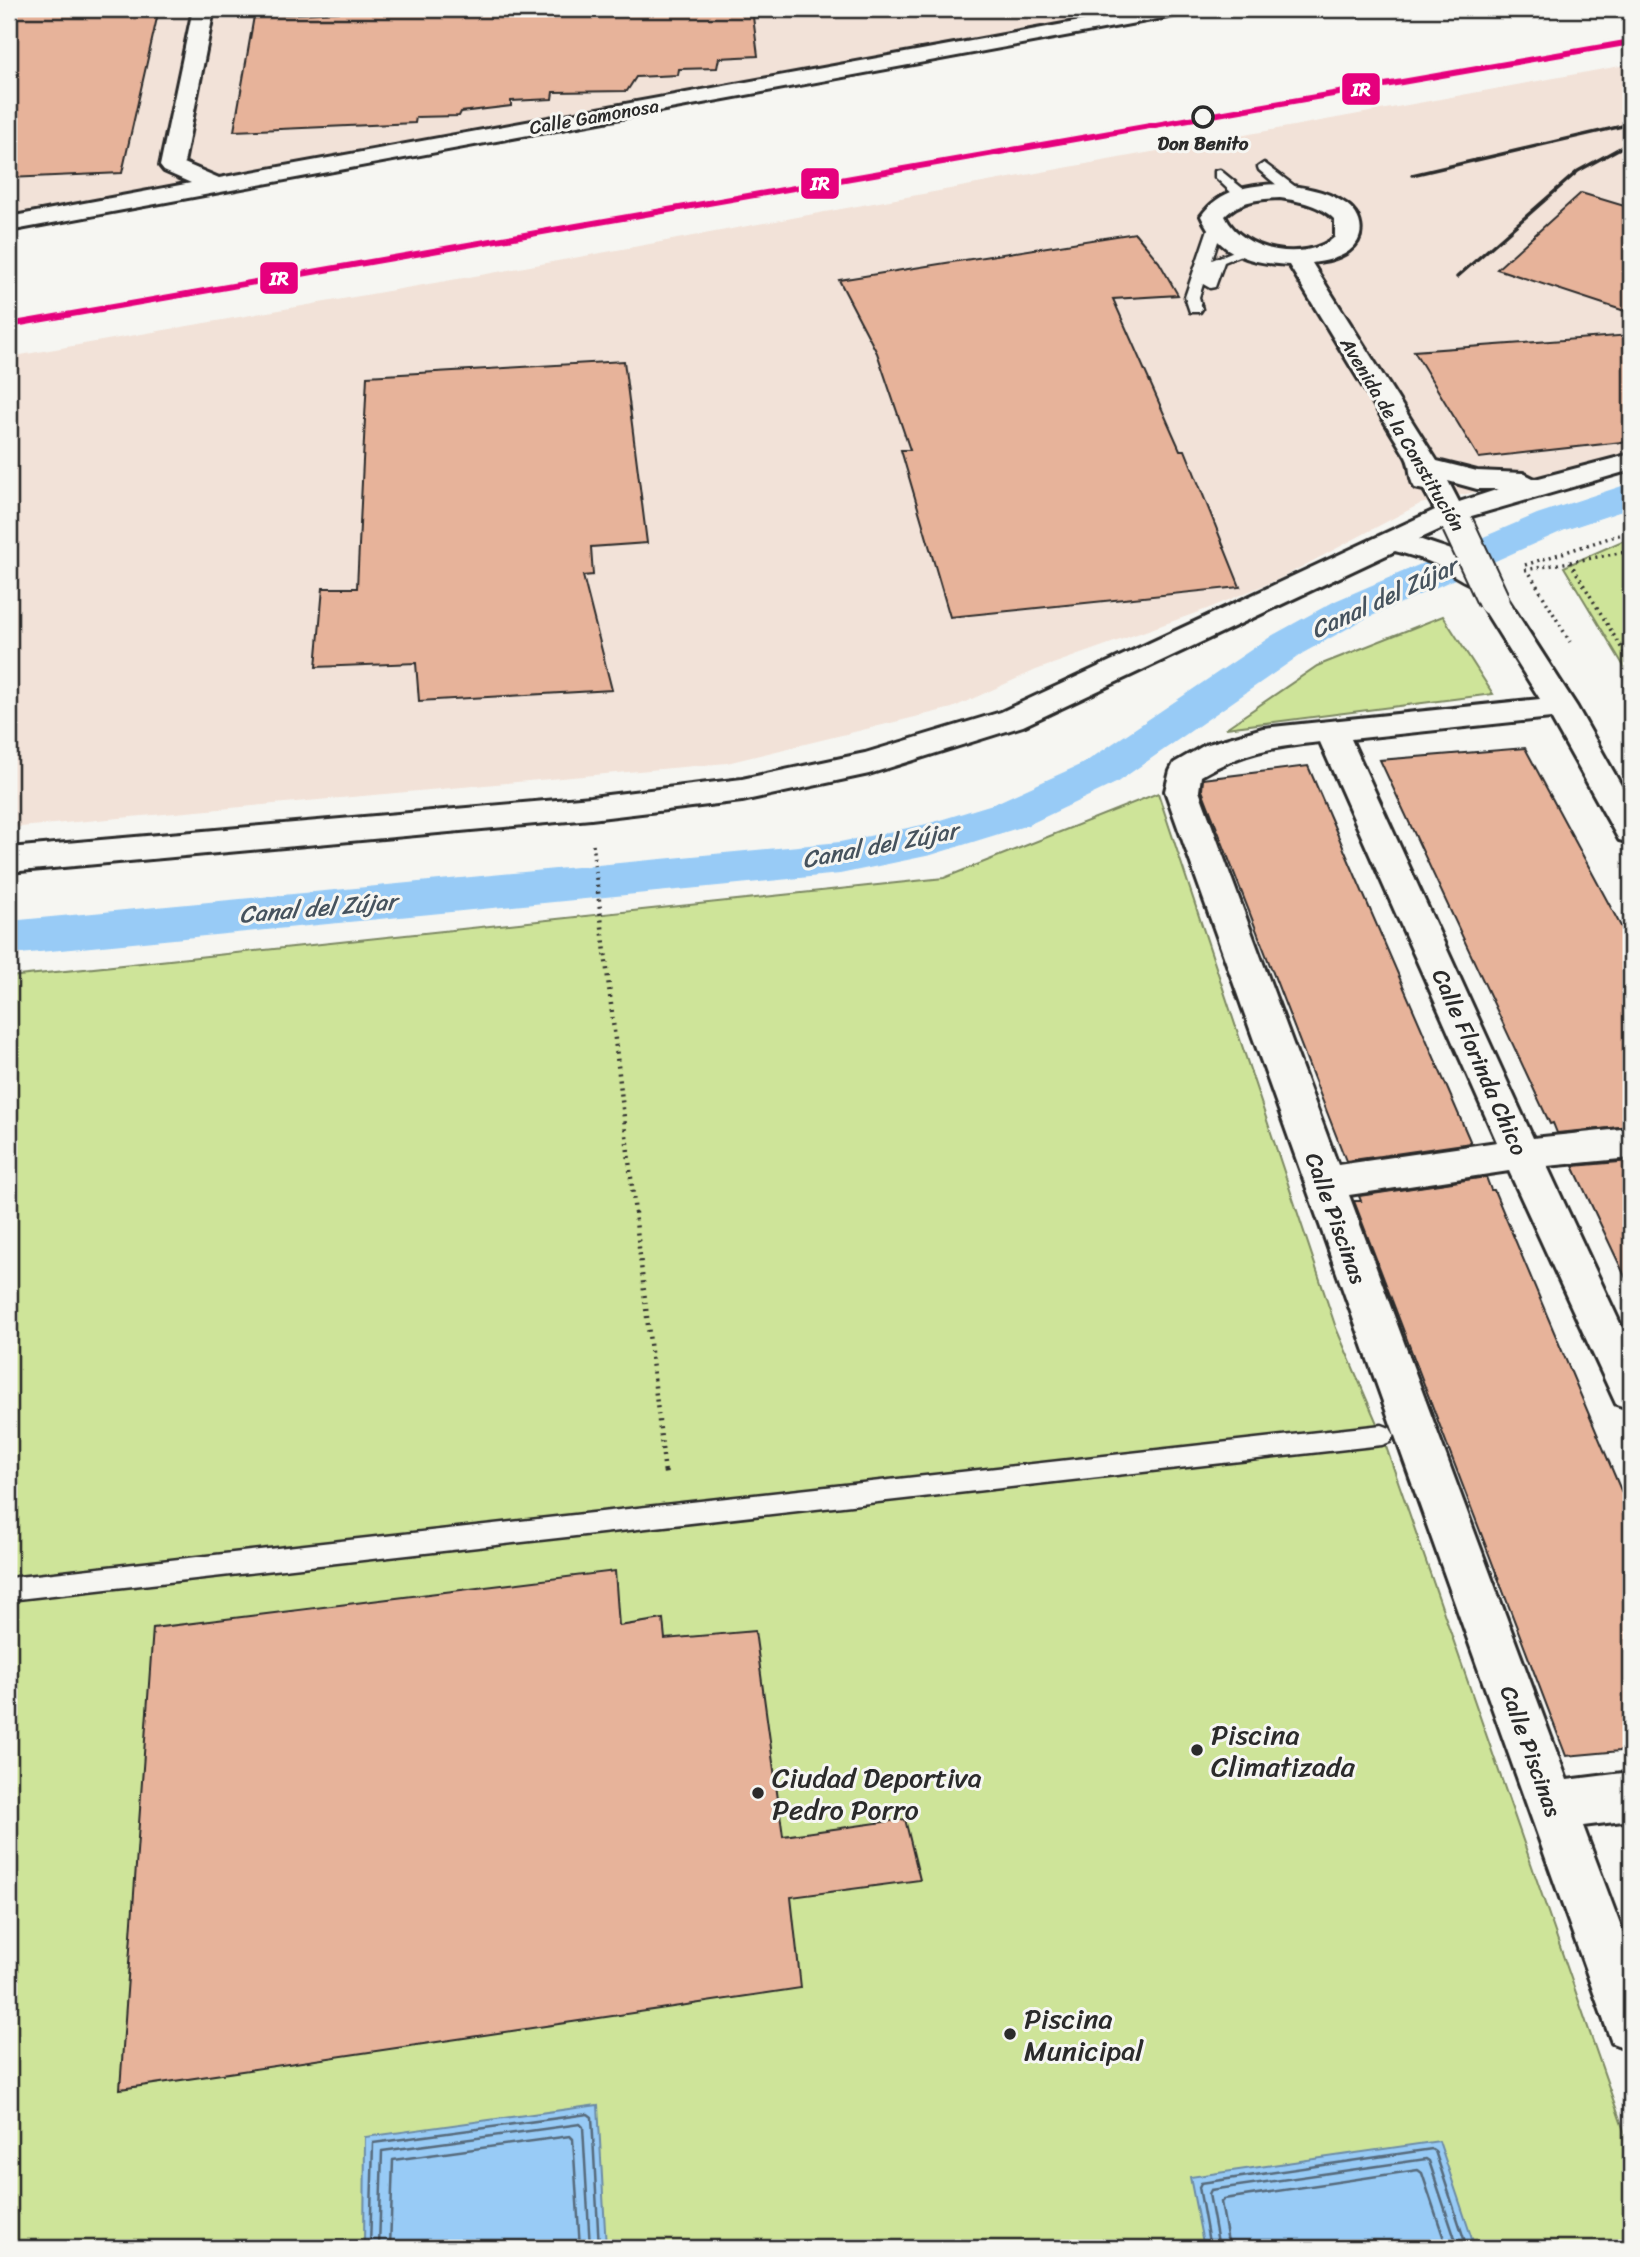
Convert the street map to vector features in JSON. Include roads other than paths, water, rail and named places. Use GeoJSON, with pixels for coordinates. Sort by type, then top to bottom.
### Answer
{"type":"FeatureCollection","features":[{"type":"Feature","properties":{"kind":"street"},"geometry":{"type":"LineString","coordinates":[[148,198],[172,166],[203,9]]}},
{"type":"Feature","properties":{"kind":"street","name":"Calle Gamonosa"},"geometry":{"type":"LineString","coordinates":[[9,224],[1179,9]]}},
{"type":"Feature","properties":{"kind":"street"},"geometry":{"type":"LineString","coordinates":[[172,166],[214,185]]}},
{"type":"Feature","properties":{"kind":"street"},"geometry":{"type":"LineString","coordinates":[[1280,191],[1296,194],[1326,202],[1342,212],[1350,225],[1349,236],[1338,247],[1319,254],[1270,256],[1246,250],[1227,240],[1215,229],[1213,216],[1220,205],[1242,195],[1280,191]]}},
{"type":"Feature","properties":{"kind":"street","name":"Avenida de la Constitución"},"geometry":{"type":"LineString","coordinates":[[1296,257],[1425,467]]}},
{"type":"Feature","properties":{"kind":"street"},"geometry":{"type":"LineString","coordinates":[[9,860],[591,807],[742,790],[869,763],[1012,719],[1285,593],[1392,540],[1440,528],[1550,483],[1631,462]]}},
{"type":"Feature","properties":{"kind":"street"},"geometry":{"type":"LineString","coordinates":[[1485,586],[1440,528],[1425,467],[1477,480],[1550,483]]}},
{"type":"Feature","properties":{"kind":"street","name":"Avenida de la Constitución"},"geometry":{"type":"LineString","coordinates":[[1440,528],[1485,586],[1561,707],[1631,832]]}},
{"type":"Feature","properties":{"kind":"street","name":"Calle Piscinas"},"geometry":{"type":"LineString","coordinates":[[1561,707],[1263,738],[1217,753],[1186,771],[1182,791],[1631,2024]]}},
{"type":"Feature","properties":{"kind":"street","name":"Calle Florinda Chico"},"geometry":{"type":"LineString","coordinates":[[1331,731],[1631,1391]]}},
{"type":"Feature","properties":{"kind":"street"},"geometry":{"type":"LineString","coordinates":[[1323,1183],[1521,1154],[1631,1143]]}},
{"type":"Feature","properties":{"kind":"street"},"geometry":{"type":"LineString","coordinates":[[1552,1806],[1631,1796]]}},
{"type":"Feature","properties":{"kind":"lane"},"geometry":{"type":"LineString","coordinates":[[1264,167],[1296,194]]}},
{"type":"Feature","properties":{"kind":"lane"},"geometry":{"type":"LineString","coordinates":[[1220,174],[1242,195]]}},
{"type":"Feature","properties":{"kind":"lane"},"geometry":{"type":"LineString","coordinates":[[1215,229],[1192,297],[1195,309],[1205,297],[1218,260],[1246,250]]}},
{"type":"Feature","properties":{"kind":"lane"},"geometry":{"type":"LineString","coordinates":[[9,1589],[1382,1435]]}},
{"type":"Feature","properties":{"kind":"water"},"geometry":{"type":"Polygon","coordinates":[[[598,2105],[606,2248],[364,2248],[365,2137],[598,2105]]]}},
{"type":"Feature","properties":{"kind":"water"},"geometry":{"type":"Polygon","coordinates":[[[1439,2141],[1475,2248],[1204,2248],[1190,2177],[1439,2141]]]}},
{"type":"Feature","properties":{"kind":"waterway","name":"Canal del Zújar"},"geometry":{"type":"LineString","coordinates":[[9,938],[840,858],[931,839],[1012,814],[1100,773],[1288,644],[1350,610],[1551,522],[1631,495]]}},
{"type":"Feature","properties":{"kind":"railway"},"geometry":{"type":"LineString","coordinates":[[1412,175],[1631,124]]}},
{"type":"Feature","properties":{"kind":"railway"},"geometry":{"type":"LineString","coordinates":[[1457,277],[1578,171],[1631,142]]}},
{"type":"Feature","properties":{"kind":"place","name":"Don Benito"},"geometry":{"type":"Point","coordinates":[1203,117]}},
{"type":"Feature","properties":{"kind":"place","name":"Piscina Climatizada"},"geometry":{"type":"Point","coordinates":[1197,1750]}},
{"type":"Feature","properties":{"kind":"place","name":"Ciudad Deportiva Pedro Porro"},"geometry":{"type":"Point","coordinates":[758,1793]}},
{"type":"Feature","properties":{"kind":"place","name":"Piscina Municipal"},"geometry":{"type":"Point","coordinates":[1010,2034]}}]}
